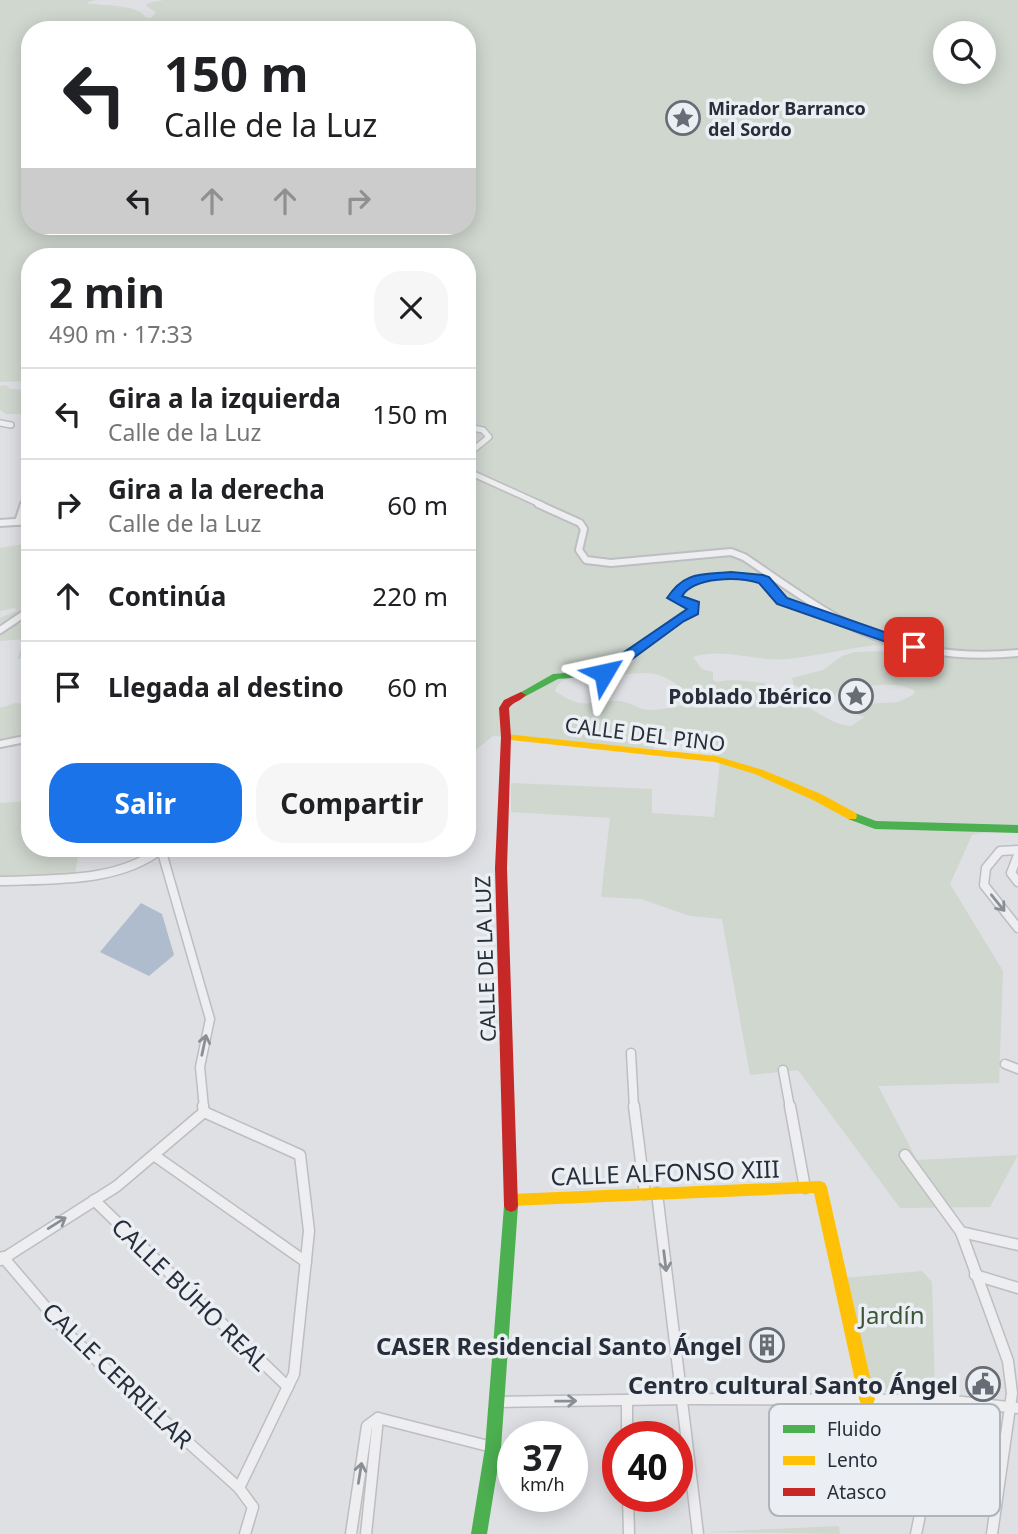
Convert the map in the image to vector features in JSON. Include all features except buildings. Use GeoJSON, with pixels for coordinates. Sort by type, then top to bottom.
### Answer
{"type":"FeatureCollection","features":[{"type":"Feature","properties":{"kind":"street"},"geometry":{"type":"LineString","coordinates":[[0,424],[11,425]]}},
{"type":"Feature","properties":{"kind":"street"},"geometry":{"type":"LineString","coordinates":[[476,429],[483,430],[489,437],[476,448]]}},
{"type":"Feature","properties":{"kind":"street"},"geometry":{"type":"LineString","coordinates":[[476,475],[580,523],[584,530],[579,550],[586,560],[611,563],[732,552],[744,556],[857,628],[929,650],[982,654],[1018,653]]}},
{"type":"Feature","properties":{"kind":"street"},"geometry":{"type":"LineString","coordinates":[[18,522],[21,511]]}},
{"type":"Feature","properties":{"kind":"street"},"geometry":{"type":"LineString","coordinates":[[0,523],[21,522]]}},
{"type":"Feature","properties":{"kind":"street","name":"CALLE DE LA LUZ"},"geometry":{"type":"LineString","coordinates":[[479,1534],[493,1448],[511,1200],[501,868],[506,737],[504,708],[508,702],[556,676],[604,673],[679,618],[694,611],[694,605],[674,598],[674,594],[687,582],[731,576],[759,578],[764,580],[782,601],[857,628]]}},
{"type":"Feature","properties":{"kind":"street"},"geometry":{"type":"LineString","coordinates":[[782,582],[782,601]]}},
{"type":"Feature","properties":{"kind":"street"},"geometry":{"type":"LineString","coordinates":[[2,627],[21,615]]}},
{"type":"Feature","properties":{"kind":"street","name":"CALLE DEL PINO"},"geometry":{"type":"LineString","coordinates":[[506,737],[716,759],[758,772],[875,825],[1018,829]]}},
{"type":"Feature","properties":{"kind":"street"},"geometry":{"type":"LineString","coordinates":[[0,744],[21,740]]}},
{"type":"Feature","properties":{"kind":"street"},"geometry":{"type":"LineString","coordinates":[[1018,882],[1011,873],[1018,852],[999,851],[986,868],[984,885],[1018,927]]}},
{"type":"Feature","properties":{"kind":"street"},"geometry":{"type":"LineString","coordinates":[[0,881],[109,873],[149,857]]}},
{"type":"Feature","properties":{"kind":"street"},"geometry":{"type":"LineString","coordinates":[[163,857],[210,1019],[200,1067],[204,1112]]}},
{"type":"Feature","properties":{"kind":"street"},"geometry":{"type":"LineString","coordinates":[[631,1053],[635,1117],[651,1193],[684,1399],[698,1534]]}},
{"type":"Feature","properties":{"kind":"street"},"geometry":{"type":"LineString","coordinates":[[1005,1064],[1018,1069]]}},
{"type":"Feature","properties":{"kind":"street"},"geometry":{"type":"LineString","coordinates":[[783,1070],[805,1188]]}},
{"type":"Feature","properties":{"kind":"street"},"geometry":{"type":"LineString","coordinates":[[2,1259],[94,1200],[155,1156],[204,1112]]}},
{"type":"Feature","properties":{"kind":"street"},"geometry":{"type":"LineString","coordinates":[[204,1112],[300,1156],[309,1231],[294,1374],[239,1488],[253,1507],[245,1534]]}},
{"type":"Feature","properties":{"kind":"street"},"geometry":{"type":"LineString","coordinates":[[905,1155],[961,1232],[1008,1362],[1014,1407],[1000,1488]]}},
{"type":"Feature","properties":{"kind":"street"},"geometry":{"type":"LineString","coordinates":[[155,1156],[306,1262]]}},
{"type":"Feature","properties":{"kind":"street","name":"CALLE ALFONSO XIII"},"geometry":{"type":"LineString","coordinates":[[511,1200],[820,1188],[867,1399]]}},
{"type":"Feature","properties":{"kind":"street","name":"CALLE BÚHO REAL"},"geometry":{"type":"LineString","coordinates":[[94,1200],[288,1387]]}},
{"type":"Feature","properties":{"kind":"street"},"geometry":{"type":"LineString","coordinates":[[961,1232],[1018,1245]]}},
{"type":"Feature","properties":{"kind":"street","name":"CALLE CERRILLAR"},"geometry":{"type":"LineString","coordinates":[[2,1259],[71,1336],[239,1488]]}},
{"type":"Feature","properties":{"kind":"street"},"geometry":{"type":"LineString","coordinates":[[975,1275],[1018,1287]]}},
{"type":"Feature","properties":{"kind":"street"},"geometry":{"type":"LineString","coordinates":[[497,1402],[867,1399],[944,1400],[984,1404]]}},
{"type":"Feature","properties":{"kind":"street"},"geometry":{"type":"LineString","coordinates":[[627,1400],[627,1421]]}},
{"type":"Feature","properties":{"kind":"street"},"geometry":{"type":"LineString","coordinates":[[943,1404],[944,1400]]}},
{"type":"Feature","properties":{"kind":"street"},"geometry":{"type":"LineString","coordinates":[[378,1418],[493,1448]]}},
{"type":"Feature","properties":{"kind":"street"},"geometry":{"type":"LineString","coordinates":[[351,1534],[367,1426],[378,1418]]}},
{"type":"Feature","properties":{"kind":"street"},"geometry":{"type":"LineString","coordinates":[[366,1534],[378,1418]]}},
{"type":"Feature","properties":{"kind":"street"},"geometry":{"type":"LineString","coordinates":[[628,1512],[629,1534]]}},
{"type":"Feature","properties":{"kind":"street"},"geometry":{"type":"LineString","coordinates":[[916,1534],[920,1516]]}},
{"type":"Feature","properties":{"kind":"street"},"geometry":{"type":"LineString","coordinates":[[992,1534],[995,1516]]}},
{"type":"Feature","properties":{"kind":"green space"},"geometry":{"type":"Polygon","coordinates":[[[0,0],[95,0],[86,3],[127,8],[151,18],[156,12],[146,6],[148,3],[164,0],[1018,0],[1018,826],[972,835],[950,884],[1003,971],[999,1083],[878,1086],[917,1160],[1018,1155],[990,1207],[900,1208],[798,1070],[750,1075],[722,919],[690,916],[641,899],[601,897],[610,818],[511,812],[511,783],[652,789],[652,813],[714,817],[720,762],[712,756],[710,734],[654,730],[654,749],[493,736],[476,750],[476,248],[21,248],[21,381],[0,382],[0,0]],[[874,645],[787,659],[728,654],[693,657],[702,669],[713,672],[713,680],[717,682],[735,680],[764,683],[774,695],[794,700],[832,721],[851,726],[865,717],[838,709],[862,709],[866,704],[898,702],[913,695],[915,691],[898,685],[867,686],[839,689],[833,699],[829,699],[794,685],[792,678],[823,670],[842,656],[855,652],[891,651],[891,647],[874,645]],[[652,674],[575,677],[562,681],[555,691],[580,703],[622,701],[645,710],[682,705],[696,697],[666,678],[652,674]]]}},
{"type":"Feature","properties":{"kind":"green space"},"geometry":{"type":"Polygon","coordinates":[[[0,386],[21,390],[21,414],[6,414],[0,410],[0,386]]]}},
{"type":"Feature","properties":{"kind":"green space"},"geometry":{"type":"Polygon","coordinates":[[[21,544],[21,612],[0,623],[0,618],[16,611],[15,608],[0,611],[0,548],[21,544]]]}},
{"type":"Feature","properties":{"kind":"green space"},"geometry":{"type":"Polygon","coordinates":[[[21,624],[21,639],[0,641],[0,630],[5,625],[21,624]]]}},
{"type":"Feature","properties":{"kind":"green space"},"geometry":{"type":"Polygon","coordinates":[[[21,703],[21,737],[0,743],[0,708],[21,703]]]}},
{"type":"Feature","properties":{"kind":"green space"},"geometry":{"type":"Polygon","coordinates":[[[21,802],[21,857],[78,857],[75,875],[0,881],[0,803],[21,802]]]}},
{"type":"Feature","properties":{"kind":"green space","name":"Jardín"},"geometry":{"type":"Polygon","coordinates":[[[922,1271],[932,1282],[935,1394],[868,1391],[844,1278],[922,1271]]]}},
{"type":"Feature","properties":{"kind":"green space"},"geometry":{"type":"Polygon","coordinates":[[[839,1526],[840,1534],[709,1532],[839,1526]]]}},
{"type":"Feature","properties":{"kind":"water"},"geometry":{"type":"Polygon","coordinates":[[[141,903],[162,914],[174,955],[149,976],[100,952],[141,903]]]}},
{"type":"Feature","properties":{"kind":"traffic: fast"},"geometry":{"type":"LineString","coordinates":[[521,695],[556,676],[604,673],[610,670],[652,637],[693,611],[694,605],[678,600],[674,595],[691,584],[715,577],[741,575],[762,579],[785,602],[857,628]]}},
{"type":"Feature","properties":{"kind":"traffic: fast"},"geometry":{"type":"LineString","coordinates":[[852,816],[875,825],[1018,829]]}},
{"type":"Feature","properties":{"kind":"traffic: fast"},"geometry":{"type":"LineString","coordinates":[[479,1534],[493,1448],[511,1206]]}},
{"type":"Feature","properties":{"kind":"traffic: slow"},"geometry":{"type":"LineString","coordinates":[[506,737],[716,759],[759,772],[817,797],[852,816]]}},
{"type":"Feature","properties":{"kind":"traffic: slow"},"geometry":{"type":"LineString","coordinates":[[511,1200],[820,1187],[867,1399]]}},
{"type":"Feature","properties":{"kind":"traffic: jam"},"geometry":{"type":"LineString","coordinates":[[511,1206],[501,868],[506,737],[504,708],[508,702],[521,695]]}},
{"type":"Feature","properties":{"kind":"place","name":"Mirador Barranco del Sordo"},"geometry":{"type":"Point","coordinates":[683,118]}},
{"type":"Feature","properties":{"kind":"place","name":"Poblado Ibérico"},"geometry":{"type":"Point","coordinates":[856,696]}},
{"type":"Feature","properties":{"kind":"place","name":"CASER Residencial Santo Ángel"},"geometry":{"type":"Point","coordinates":[767,1345]}},
{"type":"Feature","properties":{"kind":"place","name":"Centro cultural Santo Ángel"},"geometry":{"type":"Point","coordinates":[983,1384]}},
{"type":"Feature","properties":{"kind":"route"},"geometry":{"type":"LineString","coordinates":[[604,673],[679,618],[694,611],[694,605],[674,598],[674,594],[687,582],[731,576],[759,578],[764,580],[782,601],[914,647]]}}]}
